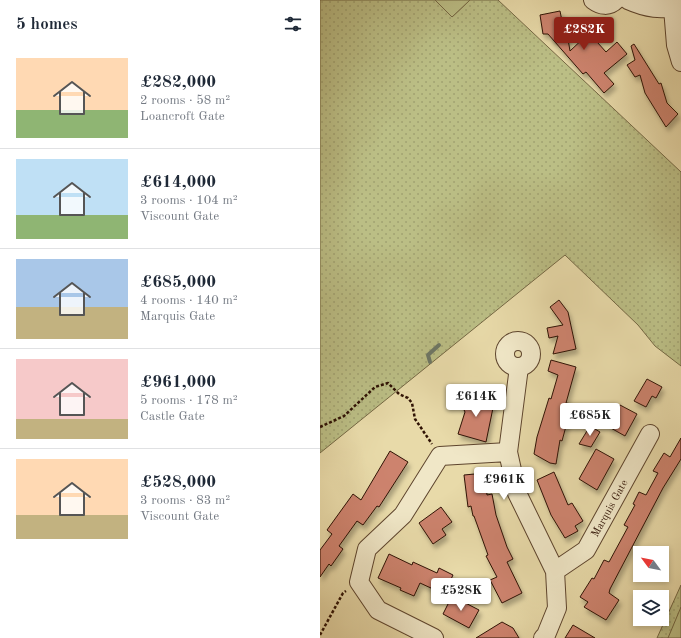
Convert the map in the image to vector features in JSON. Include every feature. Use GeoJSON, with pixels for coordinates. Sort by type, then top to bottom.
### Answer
{"type":"FeatureCollection","features":[{"type":"Feature","properties":{"kind":"street"},"geometry":{"type":"LineString","coordinates":[[593,0],[597,3],[606,5],[611,4],[616,0]]}},
{"type":"Feature","properties":{"kind":"street"},"geometry":{"type":"LineString","coordinates":[[628,0],[647,7],[661,9],[677,6],[676,45],[681,62]]}},
{"type":"Feature","properties":{"kind":"street"},"geometry":{"type":"LineString","coordinates":[[519,367],[508,452],[517,492],[555,571],[557,608],[543,638]]}},
{"type":"Feature","properties":{"kind":"street","name":"Marquis Gate"},"geometry":{"type":"LineString","coordinates":[[555,571],[586,550],[650,434]]}},
{"type":"Feature","properties":{"kind":"street"},"geometry":{"type":"LineString","coordinates":[[434,638],[378,610],[359,582],[367,549],[403,515],[440,456],[508,452]]}},
{"type":"Feature","properties":{"kind":"path"},"geometry":{"type":"LineString","coordinates":[[320,427],[344,416],[375,387],[388,383],[398,394],[408,398],[412,403],[415,419],[440,456]]}},
{"type":"Feature","properties":{"kind":"path"},"geometry":{"type":"LineString","coordinates":[[320,635],[343,593],[359,582]]}},
{"type":"Feature","properties":{"kind":"green space"},"geometry":{"type":"Polygon","coordinates":[[[320,0],[435,0],[452,17],[470,0],[498,0],[681,172],[681,366],[655,346],[638,325],[565,255],[320,453],[320,0]]]}},
{"type":"Feature","properties":{"kind":"green space"},"geometry":{"type":"Polygon","coordinates":[[[435,0],[470,0],[452,17],[435,0]]]}},
{"type":"Feature","properties":{"kind":"green space"},"geometry":{"type":"Polygon","coordinates":[[[681,585],[681,638],[657,638],[662,626],[669,626],[669,612],[681,585]]]}},
{"type":"Feature","properties":{"kind":"green space"},"geometry":{"type":"Polygon","coordinates":[[[681,607],[681,638],[668,638],[681,607]]]}},
{"type":"Feature","properties":{"kind":"building"},"geometry":{"type":"Polygon","coordinates":[[[560,11],[562,21],[565,21],[570,51],[589,33],[606,52],[617,42],[627,54],[604,73],[614,84],[604,93],[586,72],[583,74],[548,34],[543,34],[540,15],[560,11]]]}},
{"type":"Feature","properties":{"kind":"building"},"geometry":{"type":"Polygon","coordinates":[[[634,44],[659,84],[661,83],[667,103],[678,114],[666,127],[645,93],[640,75],[635,77],[627,65],[635,60],[631,46],[634,44]]]}},
{"type":"Feature","properties":{"kind":"building"},"geometry":{"type":"Polygon","coordinates":[[[559,300],[568,312],[576,349],[553,354],[558,336],[549,338],[547,328],[563,325],[550,307],[559,300]]]}},
{"type":"Feature","properties":{"kind":"building"},"geometry":{"type":"Polygon","coordinates":[[[551,360],[576,367],[566,403],[572,404],[562,441],[560,440],[556,464],[550,463],[534,454],[537,437],[558,375],[548,371],[551,360]]]}},
{"type":"Feature","properties":{"kind":"building"},"geometry":{"type":"Polygon","coordinates":[[[647,379],[662,387],[656,398],[652,396],[646,407],[634,401],[647,379]]]}},
{"type":"Feature","properties":{"kind":"building"},"geometry":{"type":"Polygon","coordinates":[[[465,396],[494,403],[486,442],[458,434],[465,412],[459,399],[465,396]]]}},
{"type":"Feature","properties":{"kind":"building"},"geometry":{"type":"Polygon","coordinates":[[[620,405],[637,414],[625,436],[609,427],[620,405]]]}},
{"type":"Feature","properties":{"kind":"building"},"geometry":{"type":"Polygon","coordinates":[[[590,426],[600,432],[591,447],[579,444],[590,426]]]}},
{"type":"Feature","properties":{"kind":"building"},"geometry":{"type":"Polygon","coordinates":[[[681,438],[681,459],[663,488],[610,589],[609,593],[619,600],[606,620],[584,607],[588,602],[580,597],[592,578],[594,579],[604,560],[609,562],[628,527],[624,525],[635,505],[633,504],[639,492],[646,495],[658,473],[653,471],[664,453],[670,457],[681,438]]]}},
{"type":"Feature","properties":{"kind":"building"},"geometry":{"type":"Polygon","coordinates":[[[596,449],[614,459],[597,490],[579,479],[596,449]]]}},
{"type":"Feature","properties":{"kind":"building"},"geometry":{"type":"Polygon","coordinates":[[[390,451],[408,462],[379,507],[377,506],[363,525],[357,521],[339,546],[343,549],[331,566],[329,564],[320,577],[320,550],[332,534],[327,530],[353,494],[361,500],[390,451]]]}},
{"type":"Feature","properties":{"kind":"building"},"geometry":{"type":"Polygon","coordinates":[[[554,472],[568,505],[572,503],[583,521],[575,526],[578,531],[565,538],[551,515],[537,480],[554,472]]]}},
{"type":"Feature","properties":{"kind":"building"},"geometry":{"type":"Polygon","coordinates":[[[485,473],[487,495],[492,494],[496,515],[507,547],[513,559],[507,562],[522,593],[502,603],[490,580],[497,577],[486,556],[488,555],[473,516],[471,506],[468,507],[464,475],[485,473]]]}},
{"type":"Feature","properties":{"kind":"building"},"geometry":{"type":"Polygon","coordinates":[[[441,507],[452,522],[442,529],[446,535],[433,544],[419,523],[441,507]]]}},
{"type":"Feature","properties":{"kind":"building"},"geometry":{"type":"Polygon","coordinates":[[[389,554],[412,565],[413,562],[437,573],[439,568],[453,575],[444,594],[420,583],[414,596],[400,590],[401,588],[378,578],[389,554]]]}},
{"type":"Feature","properties":{"kind":"building"},"geometry":{"type":"Polygon","coordinates":[[[452,596],[479,610],[469,628],[443,614],[452,596]]]}},
{"type":"Feature","properties":{"kind":"building"},"geometry":{"type":"Polygon","coordinates":[[[502,622],[513,628],[519,638],[476,638],[502,622]]]}},
{"type":"Feature","properties":{"kind":"building"},"geometry":{"type":"Polygon","coordinates":[[[573,625],[595,638],[565,638],[573,625]]]}},
{"type":"Feature","properties":{"kind":"waterway"},"geometry":{"type":"LineString","coordinates":[[430,362],[428,355],[439,345]]}}]}
